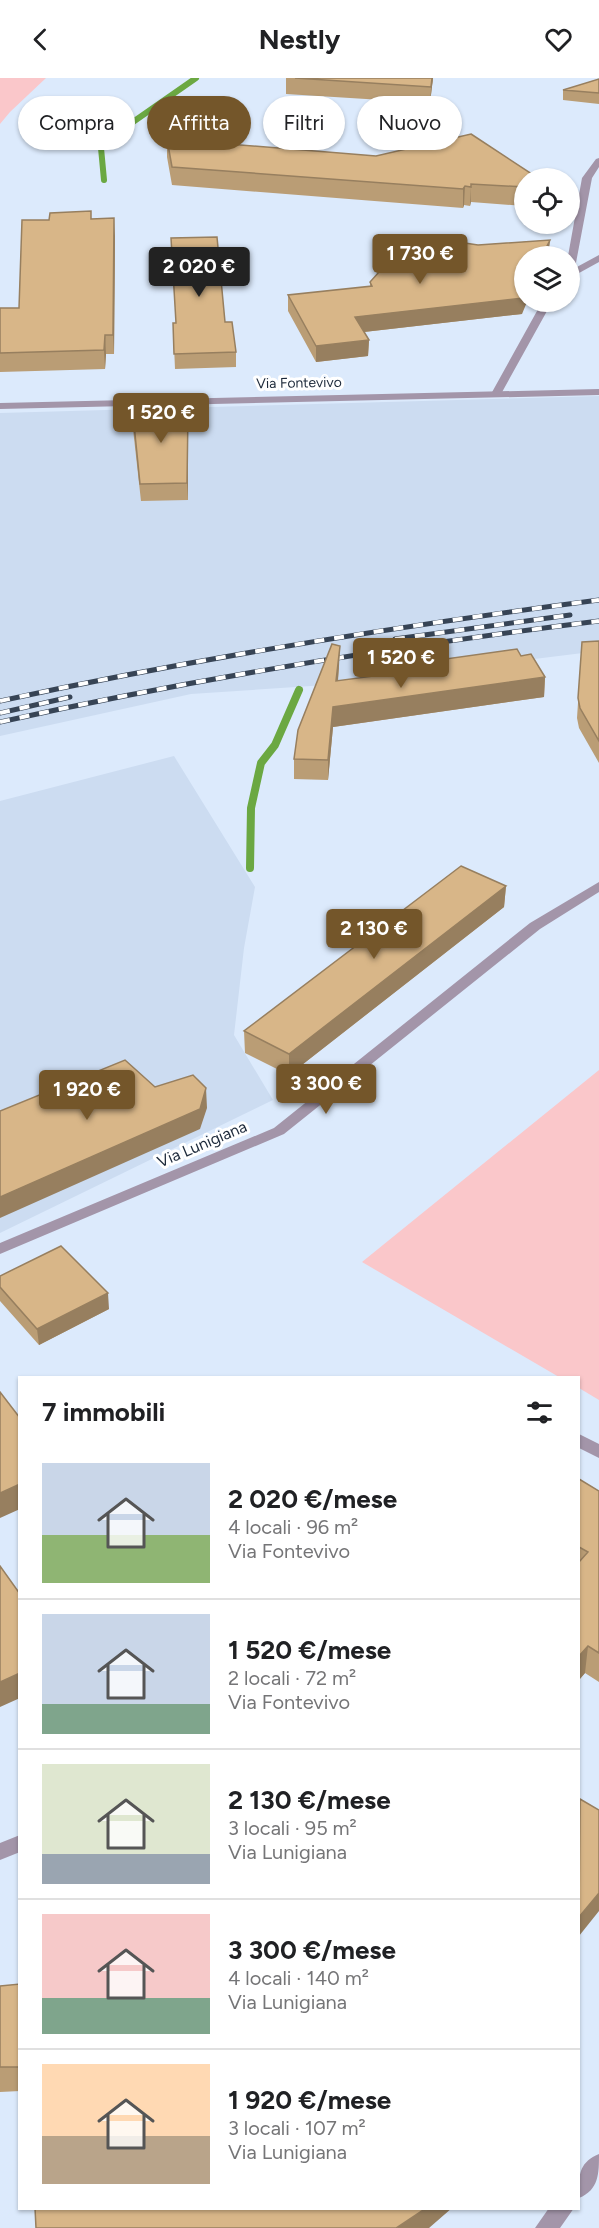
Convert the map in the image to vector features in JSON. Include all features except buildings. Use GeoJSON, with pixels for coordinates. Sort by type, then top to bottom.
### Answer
{"type":"FeatureCollection","features":[{"type":"Feature","properties":{"kind":"street"},"geometry":{"type":"LineString","coordinates":[[575,246],[587,178],[599,161]]}},
{"type":"Feature","properties":{"kind":"street"},"geometry":{"type":"LineString","coordinates":[[580,268],[599,258]]}},
{"type":"Feature","properties":{"kind":"street"},"geometry":{"type":"LineString","coordinates":[[496,394],[541,312]]}},
{"type":"Feature","properties":{"kind":"street","name":"Via Fontevivo"},"geometry":{"type":"LineString","coordinates":[[0,406],[599,392]]}},
{"type":"Feature","properties":{"kind":"street","name":"Via Lunigiana"},"geometry":{"type":"LineString","coordinates":[[0,1249],[279,1131],[535,926],[599,886]]}},
{"type":"Feature","properties":{"kind":"street"},"geometry":{"type":"LineString","coordinates":[[580,1441],[599,1452]]}},
{"type":"Feature","properties":{"kind":"street"},"geometry":{"type":"LineString","coordinates":[[0,1852],[18,1844]]}},
{"type":"Feature","properties":{"kind":"street"},"geometry":{"type":"LineString","coordinates":[[580,2187],[599,2164]]}},
{"type":"Feature","properties":{"kind":"street"},"geometry":{"type":"LineString","coordinates":[[546,2228],[561,2210]]}},
{"type":"Feature","properties":{"kind":"shaded area"},"geometry":{"type":"Polygon","coordinates":[[[0,78],[46,78],[27,96],[18,96],[18,104],[0,124],[0,78]]]}},
{"type":"Feature","properties":{"kind":"shaded area"},"geometry":{"type":"Polygon","coordinates":[[[599,396],[599,651],[326,685],[191,694],[0,736],[0,413],[599,396]]]}},
{"type":"Feature","properties":{"kind":"shaded area"},"geometry":{"type":"Polygon","coordinates":[[[174,756],[255,887],[244,948],[234,1035],[273,1100],[0,1233],[0,801],[174,756]]]}},
{"type":"Feature","properties":{"kind":"shaded area"},"geometry":{"type":"Polygon","coordinates":[[[599,1070],[599,1400],[580,1389],[580,1376],[557,1376],[362,1262],[599,1070]]]}},
{"type":"Feature","properties":{"kind":"waterway"},"geometry":{"type":"LineString","coordinates":[[104,180],[101,148],[110,138],[196,78]]}},
{"type":"Feature","properties":{"kind":"waterway"},"geometry":{"type":"LineString","coordinates":[[250,868],[251,808],[261,763],[275,745],[299,690]]}},
{"type":"Feature","properties":{"kind":"railway"},"geometry":{"type":"LineString","coordinates":[[0,701],[74,685],[298,644],[599,600]]}},
{"type":"Feature","properties":{"kind":"railway"},"geometry":{"type":"LineString","coordinates":[[395,639],[570,615]]}},
{"type":"Feature","properties":{"kind":"railway"},"geometry":{"type":"LineString","coordinates":[[0,722],[149,691],[298,664],[599,621]]}},
{"type":"Feature","properties":{"kind":"railway"},"geometry":{"type":"LineString","coordinates":[[0,713],[70,697]]}}]}
